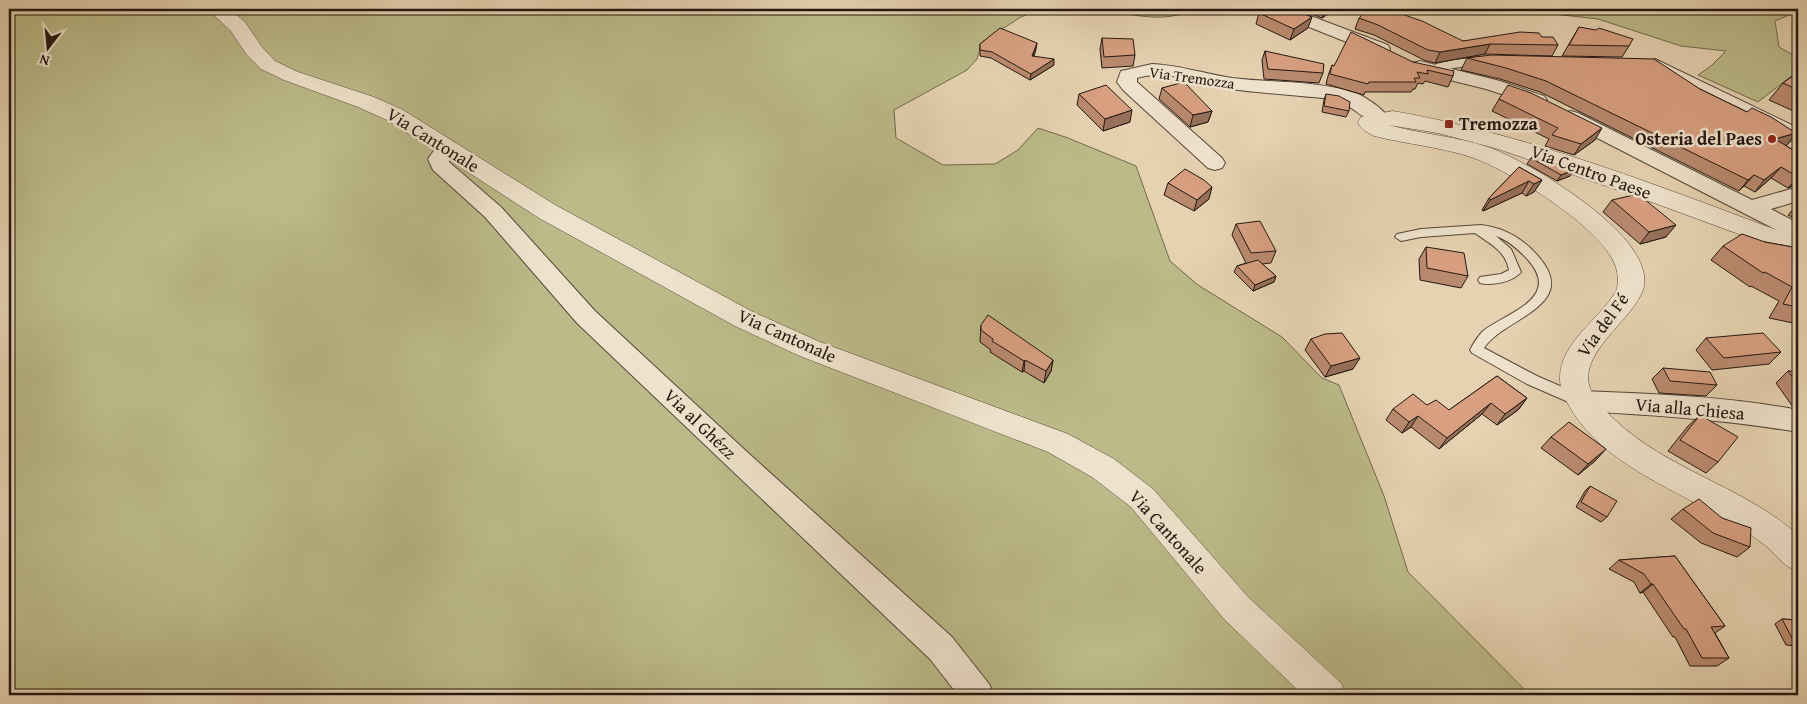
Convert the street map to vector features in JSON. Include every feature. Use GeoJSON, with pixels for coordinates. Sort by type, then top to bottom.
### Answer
{"type":"FeatureCollection","features":[{"type":"Feature","properties":{"kind":"street","name":"Via Cantonale"},"geometry":{"type":"LineString","coordinates":[[217,9],[238,26],[254,51],[268,65],[291,76],[381,108],[447,147],[548,212],[744,319],[810,349],[1058,443],[1103,468],[1146,503],[1236,608],[1328,695]]}},
{"type":"Feature","properties":{"kind":"street"},"geometry":{"type":"LineString","coordinates":[[1300,17],[1366,42],[1416,66],[1438,73],[1493,85],[1532,98],[1798,232]]}},
{"type":"Feature","properties":{"kind":"street"},"geometry":{"type":"LineString","coordinates":[[1438,73],[1441,67],[1453,64],[1502,60]]}},
{"type":"Feature","properties":{"kind":"street"},"geometry":{"type":"LineString","coordinates":[[1648,64],[1798,136]]}},
{"type":"Feature","properties":{"kind":"street","name":"Via Tremozza"},"geometry":{"type":"LineString","coordinates":[[1215,163],[1130,86],[1127,82],[1128,75],[1146,70],[1173,72],[1228,83],[1340,95],[1353,99],[1378,117]]}},
{"type":"Feature","properties":{"kind":"street","name":"Via Centro Paese"},"geometry":{"type":"LineString","coordinates":[[1378,117],[1438,126],[1519,147],[1798,247]]}},
{"type":"Feature","properties":{"kind":"street","name":"Via del Fé"},"geometry":{"type":"LineString","coordinates":[[1378,117],[1369,122],[1375,129],[1480,153],[1524,173],[1565,200],[1593,222],[1622,253],[1630,268],[1631,284],[1622,303],[1574,365],[1574,388],[1581,401],[1591,416],[1625,445],[1678,478],[1757,520],[1772,530],[1798,557]]}},
{"type":"Feature","properties":{"kind":"street","name":"Via al Ghézz"},"geometry":{"type":"LineString","coordinates":[[447,147],[438,159],[440,165],[493,212],[586,317],[736,459],[941,648],[978,695]]}},
{"type":"Feature","properties":{"kind":"street"},"geometry":{"type":"LineString","coordinates":[[1750,208],[1798,194]]}},
{"type":"Feature","properties":{"kind":"street","name":"Via alla Chiesa"},"geometry":{"type":"LineString","coordinates":[[1581,401],[1662,405],[1778,417],[1798,421]]}},
{"type":"Feature","properties":{"kind":"lane"},"geometry":{"type":"LineString","coordinates":[[1474,227],[1499,243],[1512,258],[1515,272],[1495,280],[1484,280]]}},
{"type":"Feature","properties":{"kind":"lane"},"geometry":{"type":"LineString","coordinates":[[1401,237],[1474,227],[1503,234],[1526,250],[1536,261],[1542,272],[1544,284],[1542,295],[1513,320],[1487,335],[1476,350],[1532,380],[1581,401]]}},
{"type":"Feature","properties":{"kind":"shaded area"},"geometry":{"type":"Polygon","coordinates":[[[9,9],[1040,9],[1021,17],[982,42],[977,59],[967,70],[894,110],[896,138],[943,165],[995,164],[1018,150],[1038,128],[1068,138],[1136,166],[1170,261],[1198,285],[1282,337],[1322,378],[1339,385],[1384,496],[1408,572],[1530,695],[9,695],[9,9]]]}},
{"type":"Feature","properties":{"kind":"shaded area"},"geometry":{"type":"Polygon","coordinates":[[[1085,9],[1191,9],[1182,14],[1159,17],[1085,9]]]}},
{"type":"Feature","properties":{"kind":"shaded area"},"geometry":{"type":"Polygon","coordinates":[[[1409,9],[1798,9],[1798,11],[1775,21],[1779,47],[1798,58],[1798,71],[1758,102],[1698,75],[1711,66],[1726,51],[1681,46],[1598,19],[1518,10],[1444,13],[1409,9]]]}},
{"type":"Feature","properties":{"kind":"building"},"geometry":{"type":"Polygon","coordinates":[[[1265,9],[1295,9],[1312,17],[1294,29],[1259,13],[1265,9]]]}},
{"type":"Feature","properties":{"kind":"building"},"geometry":{"type":"Polygon","coordinates":[[[1368,9],[1387,9],[1422,21],[1463,41],[1520,32],[1539,33],[1542,37],[1553,37],[1558,45],[1490,44],[1440,52],[1428,50],[1378,25],[1359,18],[1368,9]]]}},
{"type":"Feature","properties":{"kind":"building"},"geometry":{"type":"Polygon","coordinates":[[[1579,27],[1596,30],[1599,28],[1633,39],[1629,46],[1569,45],[1579,27]]]}},
{"type":"Feature","properties":{"kind":"building"},"geometry":{"type":"Polygon","coordinates":[[[1000,28],[1037,43],[1032,56],[1054,59],[1031,74],[992,52],[980,50],[980,44],[1000,28]]]}},
{"type":"Feature","properties":{"kind":"building"},"geometry":{"type":"Polygon","coordinates":[[[1351,32],[1413,62],[1454,71],[1453,76],[1427,70],[1428,74],[1417,72],[1420,78],[1414,78],[1416,82],[1369,82],[1368,84],[1330,74],[1332,65],[1334,66],[1351,32]]]}},
{"type":"Feature","properties":{"kind":"building"},"geometry":{"type":"Polygon","coordinates":[[[1102,38],[1133,39],[1135,55],[1104,57],[1102,38]]]}},
{"type":"Feature","properties":{"kind":"building"},"geometry":{"type":"Polygon","coordinates":[[[1265,51],[1324,64],[1323,73],[1268,69],[1265,51]]]}},
{"type":"Feature","properties":{"kind":"building"},"geometry":{"type":"Polygon","coordinates":[[[1491,55],[1654,59],[1700,89],[1747,112],[1752,108],[1771,117],[1796,133],[1775,139],[1798,153],[1798,177],[1781,167],[1764,180],[1754,175],[1748,180],[1546,81],[1467,58],[1491,55]]]}},
{"type":"Feature","properties":{"kind":"building"},"geometry":{"type":"Polygon","coordinates":[[[1798,72],[1798,90],[1783,83],[1798,72]]]}},
{"type":"Feature","properties":{"kind":"building"},"geometry":{"type":"Polygon","coordinates":[[[1184,82],[1212,111],[1193,115],[1162,88],[1184,82]]]}},
{"type":"Feature","properties":{"kind":"building"},"geometry":{"type":"Polygon","coordinates":[[[1106,85],[1132,110],[1105,119],[1079,94],[1106,85]]]}},
{"type":"Feature","properties":{"kind":"building"},"geometry":{"type":"Polygon","coordinates":[[[1508,85],[1531,93],[1602,128],[1581,144],[1552,135],[1558,128],[1499,99],[1508,85]]]}},
{"type":"Feature","properties":{"kind":"building"},"geometry":{"type":"Polygon","coordinates":[[[1326,94],[1339,96],[1350,102],[1349,111],[1324,106],[1326,94]]]}},
{"type":"Feature","properties":{"kind":"building"},"geometry":{"type":"Polygon","coordinates":[[[1533,156],[1574,170],[1561,175],[1531,158],[1533,156]]]}},
{"type":"Feature","properties":{"kind":"building"},"geometry":{"type":"Polygon","coordinates":[[[1519,167],[1542,180],[1534,184],[1529,181],[1490,200],[1489,198],[1519,167]]]}},
{"type":"Feature","properties":{"kind":"building"},"geometry":{"type":"Polygon","coordinates":[[[1185,169],[1212,187],[1197,200],[1168,183],[1185,169]]]}},
{"type":"Feature","properties":{"kind":"building"},"geometry":{"type":"Polygon","coordinates":[[[1638,194],[1676,225],[1649,232],[1612,200],[1638,194]]]}},
{"type":"Feature","properties":{"kind":"building"},"geometry":{"type":"Polygon","coordinates":[[[1260,221],[1276,251],[1251,253],[1236,224],[1260,221]]]}},
{"type":"Feature","properties":{"kind":"building"},"geometry":{"type":"Polygon","coordinates":[[[1742,234],[1765,242],[1798,248],[1798,307],[1783,304],[1792,287],[1765,272],[1763,273],[1723,246],[1742,234]]]}},
{"type":"Feature","properties":{"kind":"building"},"geometry":{"type":"Polygon","coordinates":[[[1426,247],[1464,253],[1468,276],[1427,268],[1426,247]]]}},
{"type":"Feature","properties":{"kind":"building"},"geometry":{"type":"Polygon","coordinates":[[[1258,260],[1276,276],[1255,285],[1237,266],[1258,260]]]}},
{"type":"Feature","properties":{"kind":"building"},"geometry":{"type":"Polygon","coordinates":[[[988,315],[1053,360],[1046,371],[1024,361],[992,341],[993,339],[981,330],[981,325],[988,315]]]}},
{"type":"Feature","properties":{"kind":"building"},"geometry":{"type":"Polygon","coordinates":[[[1342,333],[1360,358],[1331,366],[1311,339],[1325,334],[1342,333]]]}},
{"type":"Feature","properties":{"kind":"building"},"geometry":{"type":"Polygon","coordinates":[[[1763,333],[1781,352],[1724,358],[1706,338],[1763,333]]]}},
{"type":"Feature","properties":{"kind":"building"},"geometry":{"type":"Polygon","coordinates":[[[1663,368],[1710,372],[1717,385],[1670,381],[1663,368]]]}},
{"type":"Feature","properties":{"kind":"building"},"geometry":{"type":"Polygon","coordinates":[[[1788,371],[1798,372],[1798,385],[1788,371]]]}},
{"type":"Feature","properties":{"kind":"building"},"geometry":{"type":"Polygon","coordinates":[[[1497,376],[1527,398],[1505,414],[1491,403],[1447,438],[1418,416],[1409,422],[1393,409],[1413,394],[1427,405],[1436,400],[1449,410],[1497,376]]]}},
{"type":"Feature","properties":{"kind":"building"},"geometry":{"type":"Polygon","coordinates":[[[1700,415],[1738,437],[1718,462],[1680,440],[1700,415]]]}},
{"type":"Feature","properties":{"kind":"building"},"geometry":{"type":"Polygon","coordinates":[[[1569,422],[1606,449],[1588,464],[1551,437],[1569,422]]]}},
{"type":"Feature","properties":{"kind":"building"},"geometry":{"type":"Polygon","coordinates":[[[1590,486],[1617,501],[1607,517],[1581,502],[1590,486]]]}},
{"type":"Feature","properties":{"kind":"building"},"geometry":{"type":"Polygon","coordinates":[[[1699,499],[1722,518],[1751,528],[1750,547],[1713,533],[1683,509],[1699,499]]]}},
{"type":"Feature","properties":{"kind":"building"},"geometry":{"type":"Polygon","coordinates":[[[1675,556],[1725,626],[1711,627],[1729,658],[1702,658],[1686,629],[1684,629],[1653,584],[1644,574],[1619,560],[1675,556]]]}},
{"type":"Feature","properties":{"kind":"building"},"geometry":{"type":"Polygon","coordinates":[[[1782,619],[1798,620],[1798,641],[1793,640],[1782,619]]]}},
{"type":"Feature","properties":{"kind":"place","name":"Tremozza"},"geometry":{"type":"Point","coordinates":[1449,124]}},
{"type":"Feature","properties":{"kind":"place","name":"Osteria del Paes"},"geometry":{"type":"Point","coordinates":[1772,139]}}]}
